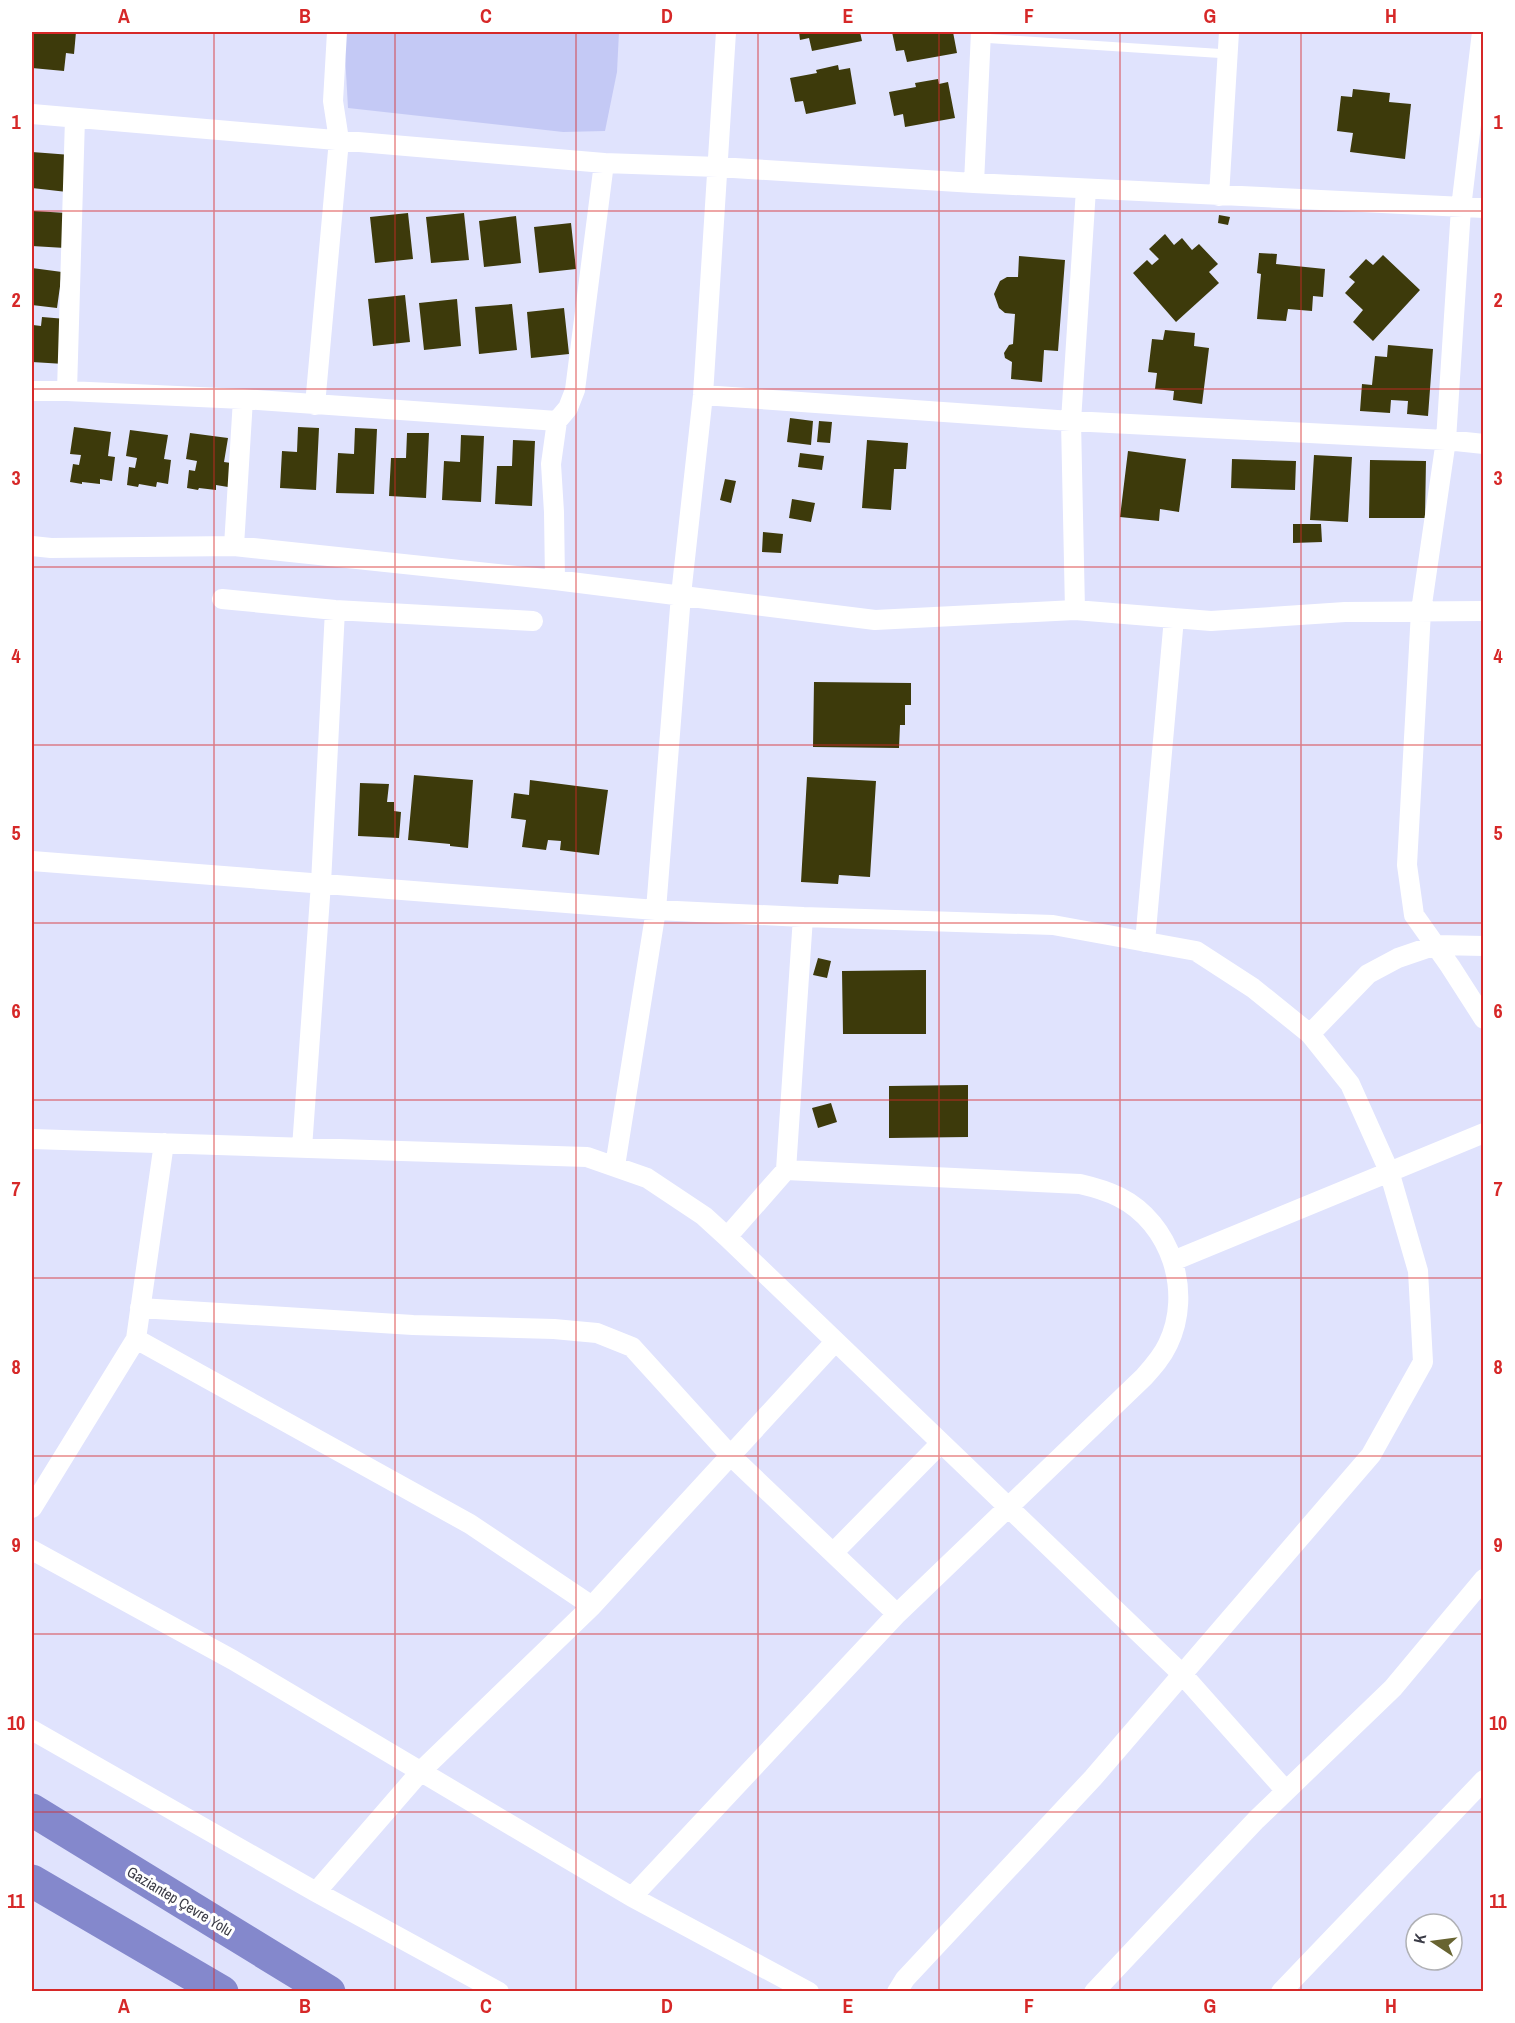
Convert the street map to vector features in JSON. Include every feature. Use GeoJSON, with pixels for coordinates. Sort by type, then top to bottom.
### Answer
{"type":"FeatureCollection","features":[{"type":"Feature","properties":{"kind":"highway","name":"Gaziantep Çevre Yolu"},"geometry":{"type":"LineString","coordinates":[[32,1810],[329,1992]]}},
{"type":"Feature","properties":{"kind":"highway"},"geometry":{"type":"LineString","coordinates":[[32,1881],[222,1992]]}},
{"type":"Feature","properties":{"kind":"street"},"geometry":{"type":"LineString","coordinates":[[315,405],[339,140],[333,101],[337,32]]}},
{"type":"Feature","properties":{"kind":"street"},"geometry":{"type":"LineString","coordinates":[[615,1166],[656,910],[681,595],[703,395],[726,32]]}},
{"type":"Feature","properties":{"kind":"street"},"geometry":{"type":"LineString","coordinates":[[1219,196],[1229,32]]}},
{"type":"Feature","properties":{"kind":"street"},"geometry":{"type":"LineString","coordinates":[[1482,32],[1461,208],[1446,440],[1421,611],[1407,865],[1414,915],[1484,1019]]}},
{"type":"Feature","properties":{"kind":"street"},"geometry":{"type":"LineString","coordinates":[[974,183],[981,35]]}},
{"type":"Feature","properties":{"kind":"street"},"geometry":{"type":"LineString","coordinates":[[32,114],[604,163],[718,167],[1086,189],[1484,208]]}},
{"type":"Feature","properties":{"kind":"street"},"geometry":{"type":"LineString","coordinates":[[67,391],[75,118]]}},
{"type":"Feature","properties":{"kind":"street"},"geometry":{"type":"LineString","coordinates":[[555,580],[551,464],[557,421],[568,408],[575,390],[604,163]]}},
{"type":"Feature","properties":{"kind":"street"},"geometry":{"type":"LineString","coordinates":[[1075,610],[1071,421],[1086,189]]}},
{"type":"Feature","properties":{"kind":"street"},"geometry":{"type":"LineString","coordinates":[[32,391],[243,399],[557,421]]}},
{"type":"Feature","properties":{"kind":"street"},"geometry":{"type":"LineString","coordinates":[[703,395],[1071,421],[1446,440],[1484,444]]}},
{"type":"Feature","properties":{"kind":"street"},"geometry":{"type":"LineString","coordinates":[[234,546],[243,399]]}},
{"type":"Feature","properties":{"kind":"street"},"geometry":{"type":"LineString","coordinates":[[32,546],[51,548],[234,546],[555,580],[875,620],[1075,610],[1211,621],[1346,612],[1484,610]]}},
{"type":"Feature","properties":{"kind":"street"},"geometry":{"type":"LineString","coordinates":[[222,599],[336,610],[533,621]]}},
{"type":"Feature","properties":{"kind":"street"},"geometry":{"type":"LineString","coordinates":[[302,1148],[321,883],[336,610]]}},
{"type":"Feature","properties":{"kind":"street"},"geometry":{"type":"LineString","coordinates":[[1145,942],[1174,618]]}},
{"type":"Feature","properties":{"kind":"street"},"geometry":{"type":"LineString","coordinates":[[32,861],[656,910],[1053,925],[1196,951],[1253,988],[1310,1034],[1350,1084],[1389,1171],[1418,1271],[1423,1362],[1371,1455],[1093,1778],[905,1979],[897,1992]]}},
{"type":"Feature","properties":{"kind":"street"},"geometry":{"type":"LineString","coordinates":[[727,1237],[786,1170],[802,917]]}},
{"type":"Feature","properties":{"kind":"street"},"geometry":{"type":"LineString","coordinates":[[1310,1034],[1368,974],[1398,958],[1436,945],[1484,945]]}},
{"type":"Feature","properties":{"kind":"street"},"geometry":{"type":"LineString","coordinates":[[1173,1260],[1484,1133]]}},
{"type":"Feature","properties":{"kind":"street"},"geometry":{"type":"LineString","coordinates":[[32,1139],[587,1157],[647,1178],[704,1216],[727,1237],[1182,1674],[1286,1791]]}},
{"type":"Feature","properties":{"kind":"street"},"geometry":{"type":"LineString","coordinates":[[32,1508],[136,1339],[164,1143]]}},
{"type":"Feature","properties":{"kind":"street"},"geometry":{"type":"LineString","coordinates":[[633,1897],[897,1614],[1144,1377],[1158,1361],[1168,1343],[1177,1313],[1178,1282],[1173,1260],[1166,1244],[1152,1223],[1137,1209],[1120,1197],[1099,1188],[1080,1184],[786,1170]]}},
{"type":"Feature","properties":{"kind":"street"},"geometry":{"type":"LineString","coordinates":[[140,1308],[413,1324],[554,1329],[597,1334],[632,1347],[730,1455],[897,1614]]}},
{"type":"Feature","properties":{"kind":"street"},"geometry":{"type":"LineString","coordinates":[[136,1339],[470,1524],[592,1606]]}},
{"type":"Feature","properties":{"kind":"street"},"geometry":{"type":"LineString","coordinates":[[316,1892],[421,1771],[592,1606],[835,1341]]}},
{"type":"Feature","properties":{"kind":"street"},"geometry":{"type":"LineString","coordinates":[[833,1553],[941,1443]]}},
{"type":"Feature","properties":{"kind":"street"},"geometry":{"type":"LineString","coordinates":[[32,1550],[233,1660],[633,1897],[809,1992]]}},
{"type":"Feature","properties":{"kind":"street"},"geometry":{"type":"LineString","coordinates":[[1094,1992],[1256,1820],[1393,1688],[1484,1579]]}},
{"type":"Feature","properties":{"kind":"street"},"geometry":{"type":"LineString","coordinates":[[32,1730],[316,1892],[500,1992]]}},
{"type":"Feature","properties":{"kind":"street"},"geometry":{"type":"LineString","coordinates":[[1281,1992],[1484,1780]]}},
{"type":"Feature","properties":{"kind":"lane"},"geometry":{"type":"LineString","coordinates":[[981,35],[1228,54]]}},
{"type":"Feature","properties":{"kind":"shaded area"},"geometry":{"type":"Polygon","coordinates":[[[347,32],[619,32],[617,72],[605,131],[563,132],[348,108],[344,37],[347,32]]]}},
{"type":"Feature","properties":{"kind":"building"},"geometry":{"type":"Polygon","coordinates":[[[32,32],[76,32],[74,54],[66,53],[64,71],[32,68],[32,32]]]}},
{"type":"Feature","properties":{"kind":"building"},"geometry":{"type":"Polygon","coordinates":[[[799,32],[860,32],[862,41],[812,51],[809,38],[800,40],[799,32]]]}},
{"type":"Feature","properties":{"kind":"building"},"geometry":{"type":"Polygon","coordinates":[[[892,32],[953,32],[957,53],[907,62],[904,50],[896,51],[892,32]]]}},
{"type":"Feature","properties":{"kind":"building"},"geometry":{"type":"Polygon","coordinates":[[[838,65],[839,70],[850,68],[856,104],[806,114],[803,101],[795,102],[790,78],[817,73],[816,70],[838,65]]]}},
{"type":"Feature","properties":{"kind":"building"},"geometry":{"type":"Polygon","coordinates":[[[938,79],[939,84],[948,82],[955,118],[905,127],[903,114],[894,116],[889,92],[916,87],[915,83],[938,79]]]}},
{"type":"Feature","properties":{"kind":"building"},"geometry":{"type":"Polygon","coordinates":[[[1353,89],[1390,93],[1389,102],[1411,104],[1405,159],[1350,152],[1353,133],[1337,131],[1341,96],[1352,97],[1353,89]]]}},
{"type":"Feature","properties":{"kind":"building"},"geometry":{"type":"Polygon","coordinates":[[[32,152],[71,155],[67,192],[32,188],[32,152]]]}},
{"type":"Feature","properties":{"kind":"building"},"geometry":{"type":"Polygon","coordinates":[[[34,211],[67,213],[65,248],[32,246],[34,211]]]}},
{"type":"Feature","properties":{"kind":"building"},"geometry":{"type":"Polygon","coordinates":[[[408,213],[413,259],[375,263],[370,217],[408,213]]]}},
{"type":"Feature","properties":{"kind":"building"},"geometry":{"type":"Polygon","coordinates":[[[464,213],[469,260],[431,263],[426,217],[464,213]]]}},
{"type":"Feature","properties":{"kind":"building"},"geometry":{"type":"Polygon","coordinates":[[[1219,215],[1230,217],[1228,225],[1218,223],[1219,215]]]}},
{"type":"Feature","properties":{"kind":"building"},"geometry":{"type":"Polygon","coordinates":[[[516,216],[521,263],[484,267],[479,221],[516,216]]]}},
{"type":"Feature","properties":{"kind":"building"},"geometry":{"type":"Polygon","coordinates":[[[571,223],[576,269],[539,273],[534,227],[571,223]]]}},
{"type":"Feature","properties":{"kind":"building"},"geometry":{"type":"Polygon","coordinates":[[[1165,234],[1174,245],[1182,238],[1192,250],[1199,244],[1218,264],[1209,272],[1219,283],[1176,322],[1133,273],[1147,260],[1152,265],[1159,259],[1149,249],[1165,234]]]}},
{"type":"Feature","properties":{"kind":"building"},"geometry":{"type":"Polygon","coordinates":[[[1259,253],[1277,254],[1276,264],[1325,269],[1323,297],[1313,296],[1312,311],[1288,309],[1286,321],[1257,319],[1261,274],[1257,273],[1259,253]]]}},
{"type":"Feature","properties":{"kind":"building"},"geometry":{"type":"Polygon","coordinates":[[[1383,255],[1420,290],[1373,341],[1353,322],[1363,310],[1345,293],[1355,282],[1349,277],[1366,259],[1373,265],[1383,255]]]}},
{"type":"Feature","properties":{"kind":"building"},"geometry":{"type":"Polygon","coordinates":[[[1019,256],[1065,260],[1058,351],[1044,350],[1042,382],[1011,379],[1012,362],[1005,358],[1004,353],[1009,345],[1013,344],[1015,314],[1005,313],[999,308],[994,294],[1000,281],[1007,277],[1018,277],[1019,256]]]}},
{"type":"Feature","properties":{"kind":"building"},"geometry":{"type":"Polygon","coordinates":[[[32,268],[62,272],[57,308],[32,305],[32,268]]]}},
{"type":"Feature","properties":{"kind":"building"},"geometry":{"type":"Polygon","coordinates":[[[405,295],[410,342],[373,346],[368,299],[405,295]]]}},
{"type":"Feature","properties":{"kind":"building"},"geometry":{"type":"Polygon","coordinates":[[[457,299],[461,346],[424,350],[419,303],[457,299]]]}},
{"type":"Feature","properties":{"kind":"building"},"geometry":{"type":"Polygon","coordinates":[[[512,304],[517,350],[479,354],[475,307],[512,304]]]}},
{"type":"Feature","properties":{"kind":"building"},"geometry":{"type":"Polygon","coordinates":[[[564,308],[569,354],[531,358],[527,312],[564,308]]]}},
{"type":"Feature","properties":{"kind":"building"},"geometry":{"type":"Polygon","coordinates":[[[42,317],[66,319],[64,364],[32,362],[33,325],[41,326],[42,317]]]}},
{"type":"Feature","properties":{"kind":"building"},"geometry":{"type":"Polygon","coordinates":[[[1165,330],[1195,333],[1194,346],[1209,348],[1202,404],[1173,400],[1174,391],[1155,389],[1157,373],[1148,372],[1152,339],[1163,340],[1165,330]]]}},
{"type":"Feature","properties":{"kind":"building"},"geometry":{"type":"Polygon","coordinates":[[[1388,345],[1433,349],[1428,416],[1407,414],[1408,401],[1391,400],[1390,413],[1360,411],[1362,384],[1372,385],[1375,356],[1387,357],[1388,345]]]}},
{"type":"Feature","properties":{"kind":"building"},"geometry":{"type":"Polygon","coordinates":[[[790,418],[813,421],[811,445],[787,442],[790,418]]]}},
{"type":"Feature","properties":{"kind":"building"},"geometry":{"type":"Polygon","coordinates":[[[819,421],[832,422],[830,443],[817,442],[819,421]]]}},
{"type":"Feature","properties":{"kind":"building"},"geometry":{"type":"Polygon","coordinates":[[[74,427],[111,432],[108,456],[115,457],[112,481],[100,479],[100,484],[70,482],[73,464],[79,465],[81,455],[70,454],[74,427]]]}},
{"type":"Feature","properties":{"kind":"building"},"geometry":{"type":"Polygon","coordinates":[[[298,427],[319,428],[316,490],[280,488],[282,451],[297,452],[298,427]]]}},
{"type":"Feature","properties":{"kind":"building"},"geometry":{"type":"Polygon","coordinates":[[[355,428],[377,429],[374,494],[336,493],[338,453],[354,454],[355,428]]]}},
{"type":"Feature","properties":{"kind":"building"},"geometry":{"type":"Polygon","coordinates":[[[130,430],[168,435],[164,459],[171,460],[168,484],[157,482],[156,487],[139,484],[138,487],[127,485],[129,467],[135,468],[137,458],[126,456],[130,430]]]}},
{"type":"Feature","properties":{"kind":"building"},"geometry":{"type":"Polygon","coordinates":[[[190,433],[228,438],[224,462],[231,463],[228,487],[216,485],[216,490],[187,488],[189,470],[195,471],[197,461],[186,459],[190,433]]]}},
{"type":"Feature","properties":{"kind":"building"},"geometry":{"type":"Polygon","coordinates":[[[407,433],[429,433],[426,498],[389,496],[391,458],[406,458],[407,433]]]}},
{"type":"Feature","properties":{"kind":"building"},"geometry":{"type":"Polygon","coordinates":[[[461,435],[484,436],[481,502],[442,500],[444,461],[460,462],[461,435]]]}},
{"type":"Feature","properties":{"kind":"building"},"geometry":{"type":"Polygon","coordinates":[[[513,440],[535,441],[532,506],[495,504],[497,466],[512,466],[513,440]]]}},
{"type":"Feature","properties":{"kind":"building"},"geometry":{"type":"Polygon","coordinates":[[[867,440],[908,443],[906,469],[894,469],[891,510],[862,508],[867,440]]]}},
{"type":"Feature","properties":{"kind":"building"},"geometry":{"type":"Polygon","coordinates":[[[1128,451],[1186,459],[1179,512],[1160,509],[1159,521],[1120,517],[1128,451]]]}},
{"type":"Feature","properties":{"kind":"building"},"geometry":{"type":"Polygon","coordinates":[[[800,453],[824,456],[822,470],[798,467],[800,453]]]}},
{"type":"Feature","properties":{"kind":"building"},"geometry":{"type":"Polygon","coordinates":[[[1314,455],[1352,457],[1348,522],[1310,520],[1314,455]]]}},
{"type":"Feature","properties":{"kind":"building"},"geometry":{"type":"Polygon","coordinates":[[[1232,459],[1296,461],[1295,490],[1231,488],[1232,459]]]}},
{"type":"Feature","properties":{"kind":"building"},"geometry":{"type":"Polygon","coordinates":[[[1370,460],[1426,461],[1425,518],[1369,518],[1370,460]]]}},
{"type":"Feature","properties":{"kind":"building"},"geometry":{"type":"Polygon","coordinates":[[[725,479],[736,481],[731,503],[720,500],[725,479]]]}},
{"type":"Feature","properties":{"kind":"building"},"geometry":{"type":"Polygon","coordinates":[[[792,499],[815,503],[811,522],[789,518],[792,499]]]}},
{"type":"Feature","properties":{"kind":"building"},"geometry":{"type":"Polygon","coordinates":[[[1293,524],[1321,524],[1322,542],[1293,543],[1293,524]]]}},
{"type":"Feature","properties":{"kind":"building"},"geometry":{"type":"Polygon","coordinates":[[[763,532],[783,534],[781,553],[762,552],[763,532]]]}},
{"type":"Feature","properties":{"kind":"building"},"geometry":{"type":"Polygon","coordinates":[[[814,682],[911,683],[911,705],[905,705],[905,725],[900,725],[899,748],[813,747],[814,682]]]}},
{"type":"Feature","properties":{"kind":"building"},"geometry":{"type":"Polygon","coordinates":[[[414,775],[473,780],[468,848],[408,840],[414,775]]]}},
{"type":"Feature","properties":{"kind":"building"},"geometry":{"type":"Polygon","coordinates":[[[807,777],[876,781],[870,877],[839,875],[838,884],[801,882],[807,777]]]}},
{"type":"Feature","properties":{"kind":"building"},"geometry":{"type":"Polygon","coordinates":[[[530,780],[608,790],[599,855],[560,850],[561,841],[548,840],[546,850],[522,847],[526,820],[511,818],[514,793],[529,795],[530,780]]]}},
{"type":"Feature","properties":{"kind":"building"},"geometry":{"type":"Polygon","coordinates":[[[360,783],[389,784],[387,802],[394,802],[394,811],[401,812],[399,838],[358,836],[360,783]]]}},
{"type":"Feature","properties":{"kind":"building"},"geometry":{"type":"Polygon","coordinates":[[[818,958],[831,961],[827,978],[813,975],[818,958]]]}},
{"type":"Feature","properties":{"kind":"building"},"geometry":{"type":"Polygon","coordinates":[[[926,970],[926,1034],[843,1034],[842,971],[926,970]]]}},
{"type":"Feature","properties":{"kind":"building"},"geometry":{"type":"Polygon","coordinates":[[[968,1085],[968,1137],[889,1138],[889,1086],[968,1085]]]}},
{"type":"Feature","properties":{"kind":"building"},"geometry":{"type":"Polygon","coordinates":[[[831,1103],[837,1122],[818,1128],[812,1108],[831,1103]]]}}]}
